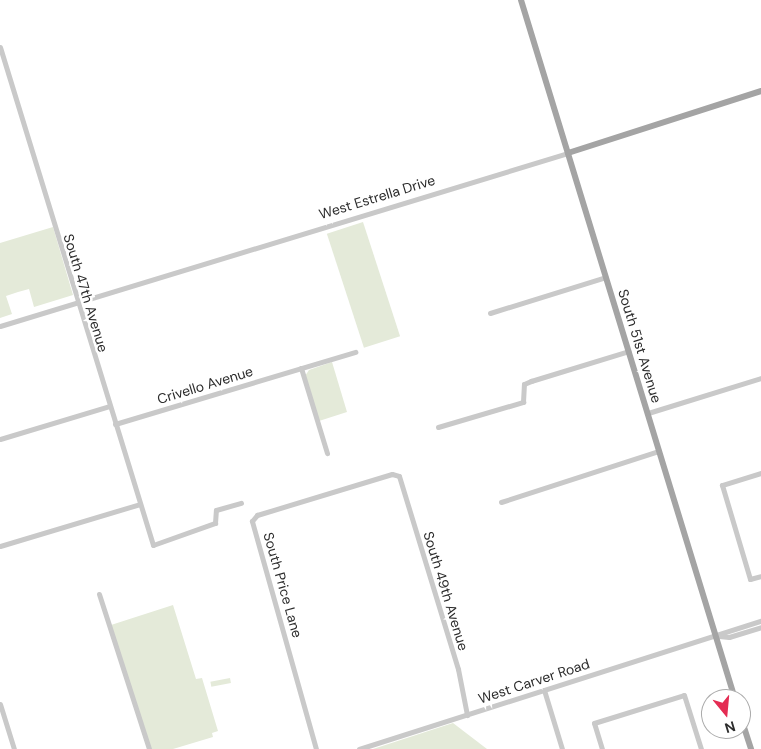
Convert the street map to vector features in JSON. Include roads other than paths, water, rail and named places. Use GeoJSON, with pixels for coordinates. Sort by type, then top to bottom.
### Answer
{"type":"FeatureCollection","features":[{"type":"Feature","properties":{"kind":"main road","name":"South 51st Avenue"},"geometry":{"type":"LineString","coordinates":[[521,0],[732,689]]}},
{"type":"Feature","properties":{"kind":"main road","name":"West Estrella Drive"},"geometry":{"type":"LineString","coordinates":[[568,153],[761,91]]}},
{"type":"Feature","properties":{"kind":"street","name":"South 47th Avenue"},"geometry":{"type":"LineString","coordinates":[[0,47],[153,545],[215,524],[216,510],[241,502]]}},
{"type":"Feature","properties":{"kind":"street","name":"West Estrella Drive"},"geometry":{"type":"LineString","coordinates":[[0,326],[568,153]]}},
{"type":"Feature","properties":{"kind":"street"},"geometry":{"type":"LineString","coordinates":[[490,313],[606,277]]}},
{"type":"Feature","properties":{"kind":"street"},"geometry":{"type":"LineString","coordinates":[[438,427],[523,402],[524,384],[531,381],[629,351]]}},
{"type":"Feature","properties":{"kind":"street","name":"Crivello Avenue"},"geometry":{"type":"LineString","coordinates":[[115,424],[355,352]]}},
{"type":"Feature","properties":{"kind":"street"},"geometry":{"type":"LineString","coordinates":[[301,368],[327,453]]}},
{"type":"Feature","properties":{"kind":"street"},"geometry":{"type":"LineString","coordinates":[[648,413],[761,378]]}},
{"type":"Feature","properties":{"kind":"street"},"geometry":{"type":"LineString","coordinates":[[0,439],[109,406]]}},
{"type":"Feature","properties":{"kind":"street"},"geometry":{"type":"LineString","coordinates":[[501,502],[632,462],[659,451]]}},
{"type":"Feature","properties":{"kind":"street"},"geometry":{"type":"LineString","coordinates":[[761,473],[722,485],[750,579],[761,576]]}},
{"type":"Feature","properties":{"kind":"street","name":"South Price Lane"},"geometry":{"type":"LineString","coordinates":[[316,749],[252,521],[257,515],[387,476],[399,476]]}},
{"type":"Feature","properties":{"kind":"street","name":"South 49th Avenue"},"geometry":{"type":"LineString","coordinates":[[399,476],[458,669],[467,714]]}},
{"type":"Feature","properties":{"kind":"street"},"geometry":{"type":"LineString","coordinates":[[0,546],[140,504]]}},
{"type":"Feature","properties":{"kind":"street"},"geometry":{"type":"LineString","coordinates":[[99,594],[148,749]]}},
{"type":"Feature","properties":{"kind":"street","name":"West Carver Road"},"geometry":{"type":"LineString","coordinates":[[359,749],[761,621]]}},
{"type":"Feature","properties":{"kind":"street","name":"West Carver Road"},"geometry":{"type":"LineString","coordinates":[[716,635],[729,637],[761,627]]}},
{"type":"Feature","properties":{"kind":"street"},"geometry":{"type":"LineString","coordinates":[[544,690],[562,749]]}},
{"type":"Feature","properties":{"kind":"street"},"geometry":{"type":"LineString","coordinates":[[602,749],[594,723],[684,695],[701,749]]}},
{"type":"Feature","properties":{"kind":"street"},"geometry":{"type":"LineString","coordinates":[[0,704],[14,749]]}}]}
